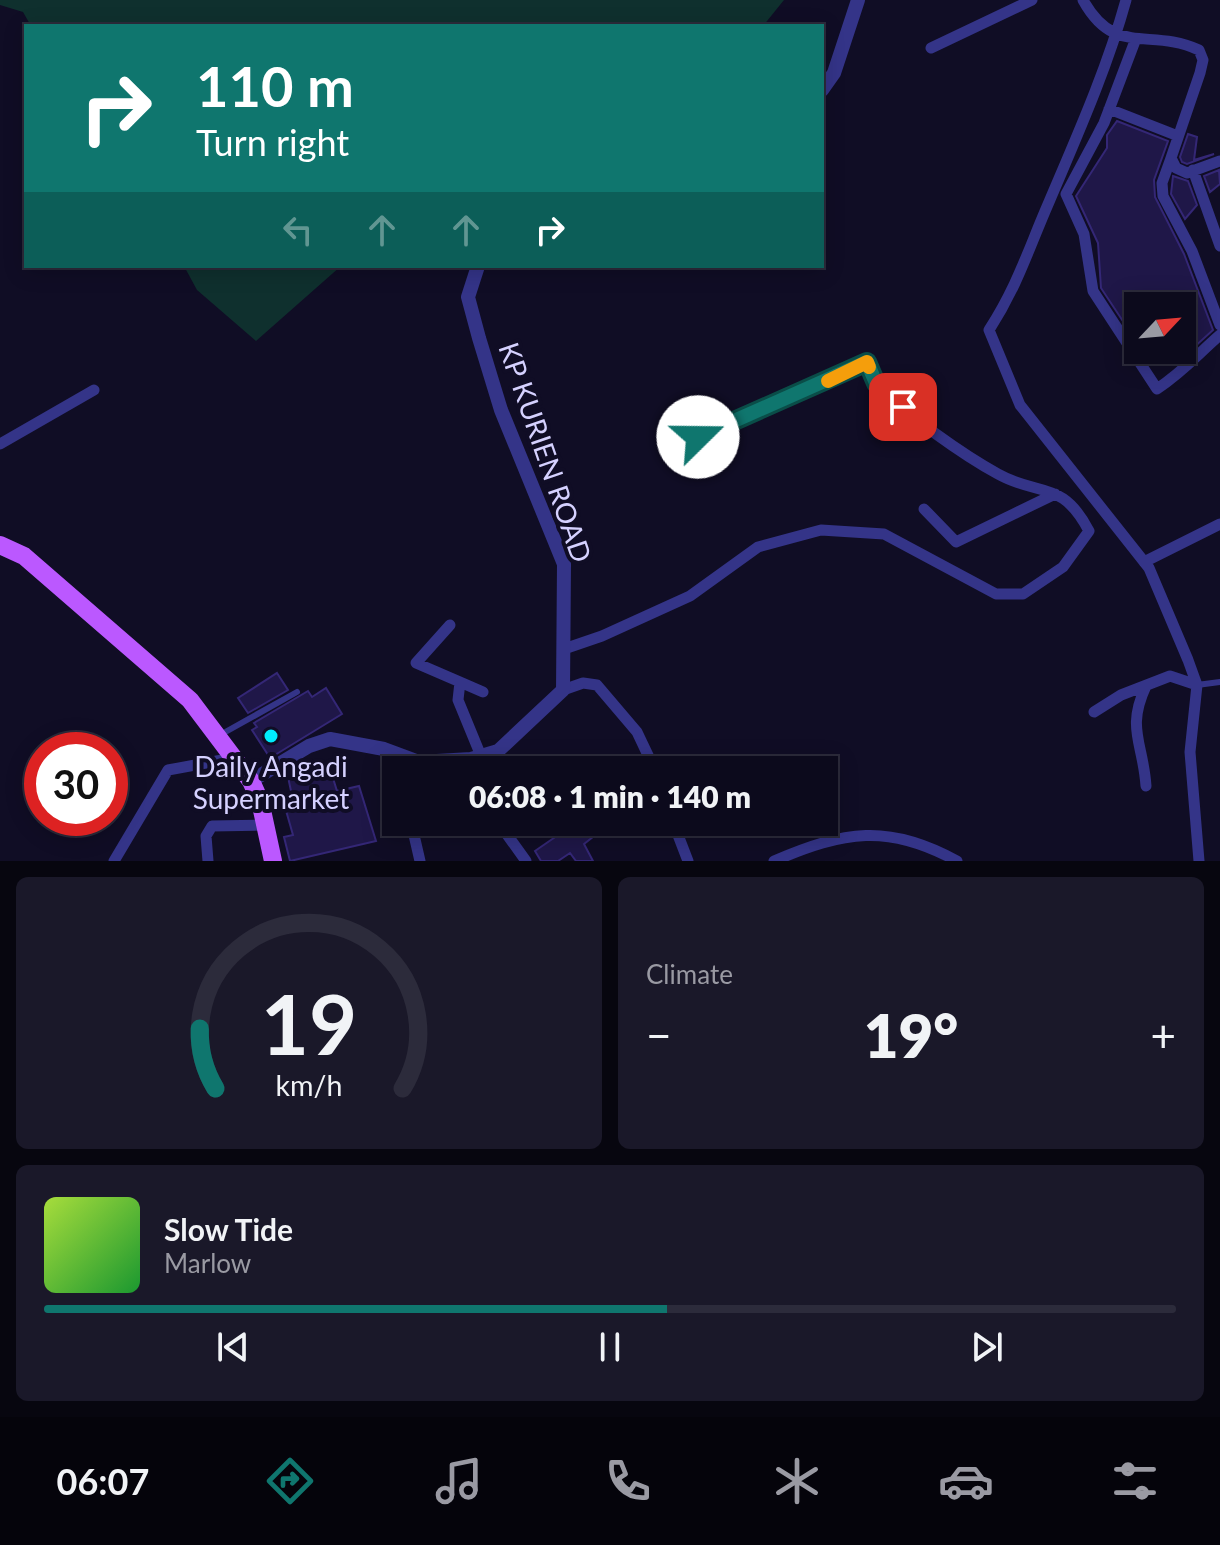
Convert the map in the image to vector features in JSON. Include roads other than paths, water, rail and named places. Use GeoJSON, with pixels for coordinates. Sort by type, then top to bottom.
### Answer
{"type":"FeatureCollection","features":[{"type":"Feature","properties":{"kind":"main road"},"geometry":{"type":"LineString","coordinates":[[0,545],[24,556],[190,700],[251,781],[273,861]]}},
{"type":"Feature","properties":{"kind":"street"},"geometry":{"type":"LineString","coordinates":[[824,87],[834,73],[858,0]]}},
{"type":"Feature","properties":{"kind":"street"},"geometry":{"type":"LineString","coordinates":[[931,48],[1032,0]]}},
{"type":"Feature","properties":{"kind":"street"},"geometry":{"type":"LineString","coordinates":[[1083,0],[1095,20],[1117,34],[1135,41],[1159,37],[1199,50],[1203,60],[1162,183],[1163,196],[1192,251],[1220,325]]}},
{"type":"Feature","properties":{"kind":"street"},"geometry":{"type":"LineString","coordinates":[[1126,0],[1117,34],[1027,263],[989,330],[1020,405],[1144,562],[1197,685],[1190,752],[1199,861]]}},
{"type":"Feature","properties":{"kind":"street"},"geometry":{"type":"LineString","coordinates":[[1135,41],[1109,109],[1066,194],[1084,234],[1093,291],[1157,389],[1193,364],[1197,355],[1220,335]]}},
{"type":"Feature","properties":{"kind":"street"},"geometry":{"type":"LineString","coordinates":[[1109,109],[1178,136]]}},
{"type":"Feature","properties":{"kind":"street"},"geometry":{"type":"LineString","coordinates":[[1171,158],[1181,172],[1220,161]]}},
{"type":"Feature","properties":{"kind":"street"},"geometry":{"type":"LineString","coordinates":[[1193,170],[1220,246]]}},
{"type":"Feature","properties":{"kind":"street","name":"KP KURIEN ROAD"},"geometry":{"type":"LineString","coordinates":[[477,268],[468,297],[479,338],[501,410],[564,564],[563,690]]}},
{"type":"Feature","properties":{"kind":"street"},"geometry":{"type":"LineString","coordinates":[[564,649],[602,636],[690,596],[758,547],[821,530],[884,534],[996,594],[1023,594],[1063,567],[1089,531],[1077,507],[1043,487],[1000,476],[945,438],[876,383],[867,362],[698,437]]}},
{"type":"Feature","properties":{"kind":"street"},"geometry":{"type":"LineString","coordinates":[[0,444],[94,390]]}},
{"type":"Feature","properties":{"kind":"street"},"geometry":{"type":"LineString","coordinates":[[924,509],[956,542],[1055,494]]}},
{"type":"Feature","properties":{"kind":"street"},"geometry":{"type":"LineString","coordinates":[[1144,562],[1220,524]]}},
{"type":"Feature","properties":{"kind":"street"},"geometry":{"type":"LineString","coordinates":[[450,625],[416,663],[483,692]]}},
{"type":"Feature","properties":{"kind":"street"},"geometry":{"type":"LineString","coordinates":[[1094,712],[1170,676],[1197,685]]}},
{"type":"Feature","properties":{"kind":"street"},"geometry":{"type":"LineString","coordinates":[[460,682],[458,700],[473,756]]}},
{"type":"Feature","properties":{"kind":"street"},"geometry":{"type":"LineString","coordinates":[[488,756],[498,751],[563,690],[583,683],[597,685],[637,732],[648,756]]}},
{"type":"Feature","properties":{"kind":"street"},"geometry":{"type":"LineString","coordinates":[[1146,686],[1136,708],[1134,732],[1144,757],[1146,786]]}},
{"type":"Feature","properties":{"kind":"street"},"geometry":{"type":"LineString","coordinates":[[251,781],[309,746],[330,739],[384,749],[403,756]]}},
{"type":"Feature","properties":{"kind":"street"},"geometry":{"type":"LineString","coordinates":[[384,749],[386,756]]}},
{"type":"Feature","properties":{"kind":"street"},"geometry":{"type":"LineString","coordinates":[[114,861],[168,770],[233,758]]}},
{"type":"Feature","properties":{"kind":"street"},"geometry":{"type":"LineString","coordinates":[[208,861],[206,836],[212,826],[264,825]]}},
{"type":"Feature","properties":{"kind":"street"},"geometry":{"type":"LineString","coordinates":[[774,861],[824,841],[885,833],[926,844],[957,861]]}},
{"type":"Feature","properties":{"kind":"street"},"geometry":{"type":"LineString","coordinates":[[414,836],[420,861]]}},
{"type":"Feature","properties":{"kind":"street"},"geometry":{"type":"LineString","coordinates":[[508,836],[526,861]]}},
{"type":"Feature","properties":{"kind":"street"},"geometry":{"type":"LineString","coordinates":[[678,836],[688,861]]}},
{"type":"Feature","properties":{"kind":"lane"},"geometry":{"type":"LineString","coordinates":[[1197,685],[1220,682]]}},
{"type":"Feature","properties":{"kind":"lane"},"geometry":{"type":"LineString","coordinates":[[217,736],[297,692]]}},
{"type":"Feature","properties":{"kind":"place","name":"Daily Angadi Supermarket"},"geometry":{"type":"Point","coordinates":[271,736]}}]}
